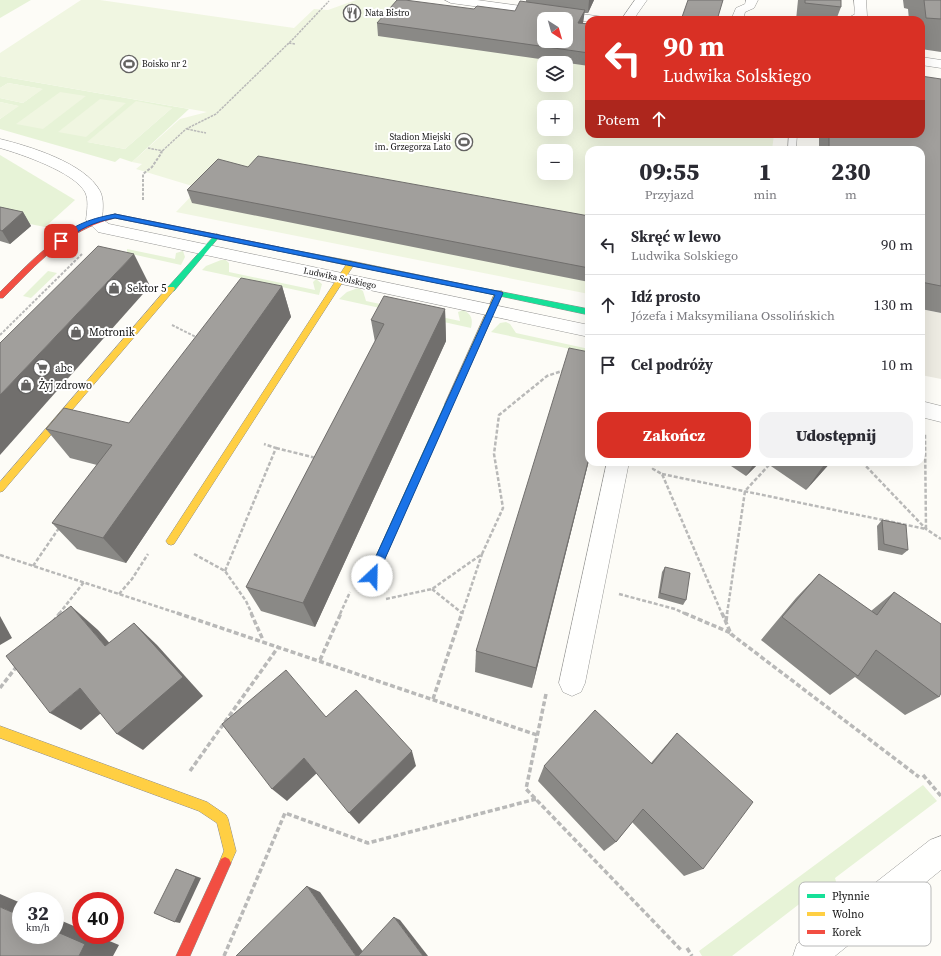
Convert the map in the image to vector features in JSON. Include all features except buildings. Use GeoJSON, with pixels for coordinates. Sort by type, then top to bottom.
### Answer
{"type":"FeatureCollection","features":[{"type":"Feature","properties":{"kind":"street"},"geometry":{"type":"LineString","coordinates":[[451,0],[585,18]]}},
{"type":"Feature","properties":{"kind":"street"},"geometry":{"type":"LineString","coordinates":[[629,16],[637,8],[641,0]]}},
{"type":"Feature","properties":{"kind":"street"},"geometry":{"type":"LineString","coordinates":[[738,16],[740,10],[750,6],[752,0]]}},
{"type":"Feature","properties":{"kind":"street"},"geometry":{"type":"LineString","coordinates":[[860,0],[861,16]]}},
{"type":"Feature","properties":{"kind":"street"},"geometry":{"type":"LineString","coordinates":[[925,62],[941,64]]}},
{"type":"Feature","properties":{"kind":"street"},"geometry":{"type":"LineString","coordinates":[[0,143],[32,154],[63,168],[90,188],[96,206],[94,220],[71,233],[37,261],[0,296]]}},
{"type":"Feature","properties":{"kind":"street","name":"Ludwika Solskiego"},"geometry":{"type":"LineString","coordinates":[[94,220],[115,216],[585,311]]}},
{"type":"Feature","properties":{"kind":"street","name":"Ludwika Solskiego"},"geometry":{"type":"LineString","coordinates":[[94,220],[104,228],[585,330]]}},
{"type":"Feature","properties":{"kind":"street"},"geometry":{"type":"LineString","coordinates":[[0,488],[217,236]]}},
{"type":"Feature","properties":{"kind":"street"},"geometry":{"type":"LineString","coordinates":[[171,541],[351,263]]}},
{"type":"Feature","properties":{"kind":"street"},"geometry":{"type":"LineString","coordinates":[[372,576],[499,293]]}},
{"type":"Feature","properties":{"kind":"street"},"geometry":{"type":"LineString","coordinates":[[925,411],[941,414]]}},
{"type":"Feature","properties":{"kind":"street"},"geometry":{"type":"LineString","coordinates":[[572,683],[617,466]]}},
{"type":"Feature","properties":{"kind":"street"},"geometry":{"type":"LineString","coordinates":[[0,732],[203,806],[222,819],[230,851],[183,956]]}},
{"type":"Feature","properties":{"kind":"street"},"geometry":{"type":"LineString","coordinates":[[902,882],[941,851]]}},
{"type":"Feature","properties":{"kind":"street"},"geometry":{"type":"LineString","coordinates":[[809,956],[822,946]]}},
{"type":"Feature","properties":{"kind":"path"},"geometry":{"type":"LineString","coordinates":[[143,202],[143,174],[152,167],[163,151],[186,129],[216,114],[289,43],[329,1]]}},
{"type":"Feature","properties":{"kind":"path"},"geometry":{"type":"LineString","coordinates":[[289,43],[295,44]]}},
{"type":"Feature","properties":{"kind":"path"},"geometry":{"type":"LineString","coordinates":[[186,129],[206,133]]}},
{"type":"Feature","properties":{"kind":"path"},"geometry":{"type":"LineString","coordinates":[[148,148],[163,151]]}},
{"type":"Feature","properties":{"kind":"path"},"geometry":{"type":"LineString","coordinates":[[0,335],[87,251]]}},
{"type":"Feature","properties":{"kind":"path"},"geometry":{"type":"LineString","coordinates":[[150,314],[200,339],[196,344]]}},
{"type":"Feature","properties":{"kind":"path"},"geometry":{"type":"LineString","coordinates":[[432,699],[482,554],[502,508],[494,454],[499,415],[547,376],[564,370],[570,371]]}},
{"type":"Feature","properties":{"kind":"path"},"geometry":{"type":"LineString","coordinates":[[925,430],[926,529]]}},
{"type":"Feature","properties":{"kind":"path"},"geometry":{"type":"LineString","coordinates":[[238,436],[276,448],[320,459]]}},
{"type":"Feature","properties":{"kind":"path"},"geometry":{"type":"LineString","coordinates":[[225,571],[276,448]]}},
{"type":"Feature","properties":{"kind":"path"},"geometry":{"type":"LineString","coordinates":[[653,466],[653,469],[662,474],[926,529]]}},
{"type":"Feature","properties":{"kind":"path"},"geometry":{"type":"LineString","coordinates":[[726,622],[745,491],[768,466]]}},
{"type":"Feature","properties":{"kind":"path"},"geometry":{"type":"LineString","coordinates":[[866,466],[926,529],[941,539]]}},
{"type":"Feature","properties":{"kind":"path"},"geometry":{"type":"LineString","coordinates":[[662,474],[731,634]]}},
{"type":"Feature","properties":{"kind":"path"},"geometry":{"type":"LineString","coordinates":[[33,566],[60,527]]}},
{"type":"Feature","properties":{"kind":"path"},"geometry":{"type":"LineString","coordinates":[[171,541],[225,571],[246,601],[264,641]]}},
{"type":"Feature","properties":{"kind":"path"},"geometry":{"type":"LineString","coordinates":[[382,599],[432,589],[482,554]]}},
{"type":"Feature","properties":{"kind":"path"},"geometry":{"type":"LineString","coordinates":[[0,555],[279,646],[536,735]]}},
{"type":"Feature","properties":{"kind":"path"},"geometry":{"type":"LineString","coordinates":[[49,626],[84,582]]}},
{"type":"Feature","properties":{"kind":"path"},"geometry":{"type":"LineString","coordinates":[[592,587],[675,609],[731,634],[921,776],[941,796]]}},
{"type":"Feature","properties":{"kind":"path"},"geometry":{"type":"LineString","coordinates":[[432,589],[462,613]]}},
{"type":"Feature","properties":{"kind":"path"},"geometry":{"type":"LineString","coordinates":[[348,596],[356,596]]}},
{"type":"Feature","properties":{"kind":"path"},"geometry":{"type":"LineString","coordinates":[[185,778],[279,646]]}},
{"type":"Feature","properties":{"kind":"path"},"geometry":{"type":"LineString","coordinates":[[0,688],[20,663]]}},
{"type":"Feature","properties":{"kind":"path"},"geometry":{"type":"LineString","coordinates":[[546,691],[526,789],[682,951]]}},
{"type":"Feature","properties":{"kind":"path"},"geometry":{"type":"LineString","coordinates":[[224,956],[285,813],[368,843],[536,799]]}},
{"type":"Feature","properties":{"kind":"path"},"geometry":{"type":"LineString","coordinates":[[687,948],[692,956]]}},
{"type":"Feature","properties":{"kind":"green space"},"geometry":{"type":"Polygon","coordinates":[[[0,0],[31,0],[0,18],[0,0]]]}},
{"type":"Feature","properties":{"kind":"green space","name":"Stadion Miejski im. Grzegorza Lato"},"geometry":{"type":"Polygon","coordinates":[[[81,0],[100,0],[294,28],[314,9],[328,10],[356,0],[391,0],[537,19],[537,48],[573,48],[573,36],[585,29],[585,138],[774,138],[772,146],[585,146],[585,293],[176,212],[199,188],[136,169],[142,164],[132,162],[180,119],[207,112],[0,76],[0,53],[81,0]]]}},
{"type":"Feature","properties":{"kind":"green space"},"geometry":{"type":"Polygon","coordinates":[[[0,76],[189,109],[132,162],[120,158],[115,162],[0,129],[0,119],[18,106],[0,102],[0,98],[23,103],[42,89],[8,83],[0,88],[0,76]],[[172,108],[88,142],[125,149],[172,108]]]}},
{"type":"Feature","properties":{"kind":"green space"},"geometry":{"type":"Polygon","coordinates":[[[8,83],[43,89],[23,103],[0,98],[0,88],[8,83]]]}},
{"type":"Feature","properties":{"kind":"green space"},"geometry":{"type":"Polygon","coordinates":[[[60,92],[86,96],[43,129],[16,124],[60,92]]]}},
{"type":"Feature","properties":{"kind":"green space"},"geometry":{"type":"Polygon","coordinates":[[[100,99],[126,103],[86,137],[58,132],[100,99]]]}},
{"type":"Feature","properties":{"kind":"green space"},"geometry":{"type":"Polygon","coordinates":[[[136,101],[172,108],[125,149],[87,142],[136,101]]]}},
{"type":"Feature","properties":{"kind":"green space"},"geometry":{"type":"Polygon","coordinates":[[[0,102],[19,106],[0,119],[0,102]]]}},
{"type":"Feature","properties":{"kind":"green space"},"geometry":{"type":"Polygon","coordinates":[[[0,155],[75,200],[45,227],[0,218],[0,155]]]}},
{"type":"Feature","properties":{"kind":"green space"},"geometry":{"type":"Polygon","coordinates":[[[127,249],[175,259],[176,253],[183,251],[185,257],[181,265],[127,253],[127,249]]]}},
{"type":"Feature","properties":{"kind":"green space"},"geometry":{"type":"Polygon","coordinates":[[[221,260],[226,260],[229,263],[229,272],[315,290],[313,282],[316,279],[322,284],[319,295],[202,270],[206,266],[221,260]]]}},
{"type":"Feature","properties":{"kind":"green space"},"geometry":{"type":"Polygon","coordinates":[[[48,271],[57,273],[31,298],[23,296],[48,271]]]}},
{"type":"Feature","properties":{"kind":"green space"},"geometry":{"type":"Polygon","coordinates":[[[358,288],[363,291],[366,301],[460,321],[458,312],[463,310],[468,313],[471,318],[471,328],[339,299],[347,292],[358,288]]]}},
{"type":"Feature","properties":{"kind":"green space"},"geometry":{"type":"Polygon","coordinates":[[[506,322],[510,324],[516,333],[585,348],[585,352],[491,332],[500,323],[506,322]]]}},
{"type":"Feature","properties":{"kind":"green space"},"geometry":{"type":"Polygon","coordinates":[[[923,785],[937,801],[835,878],[836,882],[799,882],[799,904],[732,956],[702,956],[699,951],[923,785]]]}},
{"type":"Feature","properties":{"kind":"shaded area"},"geometry":{"type":"Polygon","coordinates":[[[925,310],[941,313],[941,379],[925,376],[925,310]]]}},
{"type":"Feature","properties":{"kind":"traffic: fast"},"geometry":{"type":"LineString","coordinates":[[171,289],[217,236]]}},
{"type":"Feature","properties":{"kind":"traffic: fast"},"geometry":{"type":"LineString","coordinates":[[467,287],[585,311]]}},
{"type":"Feature","properties":{"kind":"traffic: fast"},"geometry":{"type":"LineString","coordinates":[[372,576],[449,404]]}},
{"type":"Feature","properties":{"kind":"traffic: slow"},"geometry":{"type":"LineString","coordinates":[[279,249],[467,287]]}},
{"type":"Feature","properties":{"kind":"traffic: slow"},"geometry":{"type":"LineString","coordinates":[[171,541],[351,263]]}},
{"type":"Feature","properties":{"kind":"traffic: slow"},"geometry":{"type":"LineString","coordinates":[[0,488],[171,289]]}},
{"type":"Feature","properties":{"kind":"traffic: slow"},"geometry":{"type":"LineString","coordinates":[[449,404],[499,293]]}},
{"type":"Feature","properties":{"kind":"traffic: slow"},"geometry":{"type":"LineString","coordinates":[[0,732],[203,806],[222,819],[230,851],[225,863]]}},
{"type":"Feature","properties":{"kind":"traffic: jam"},"geometry":{"type":"LineString","coordinates":[[0,296],[38,258],[66,236],[81,227],[98,220],[115,216],[279,249]]}},
{"type":"Feature","properties":{"kind":"traffic: jam"},"geometry":{"type":"LineString","coordinates":[[183,956],[225,863]]}},
{"type":"Feature","properties":{"kind":"place","name":"Nata Bistro"},"geometry":{"type":"Point","coordinates":[352,13]}},
{"type":"Feature","properties":{"kind":"place","name":"Boisko nr 2"},"geometry":{"type":"Point","coordinates":[129,64]}},
{"type":"Feature","properties":{"kind":"place","name":"Stadion Miejski im. Grzegorza Lato"},"geometry":{"type":"Point","coordinates":[464,142]}},
{"type":"Feature","properties":{"kind":"place","name":"Sektor 5"},"geometry":{"type":"Point","coordinates":[114,288]}},
{"type":"Feature","properties":{"kind":"place","name":"Motronik"},"geometry":{"type":"Point","coordinates":[76,332]}},
{"type":"Feature","properties":{"kind":"place","name":"abc"},"geometry":{"type":"Point","coordinates":[42,368]}},
{"type":"Feature","properties":{"kind":"place","name":"Żyj zdrowo"},"geometry":{"type":"Point","coordinates":[26,385]}},
{"type":"Feature","properties":{"kind":"route"},"geometry":{"type":"LineString","coordinates":[[61,241],[71,233],[94,220],[115,216],[499,293],[372,576]]}}]}
